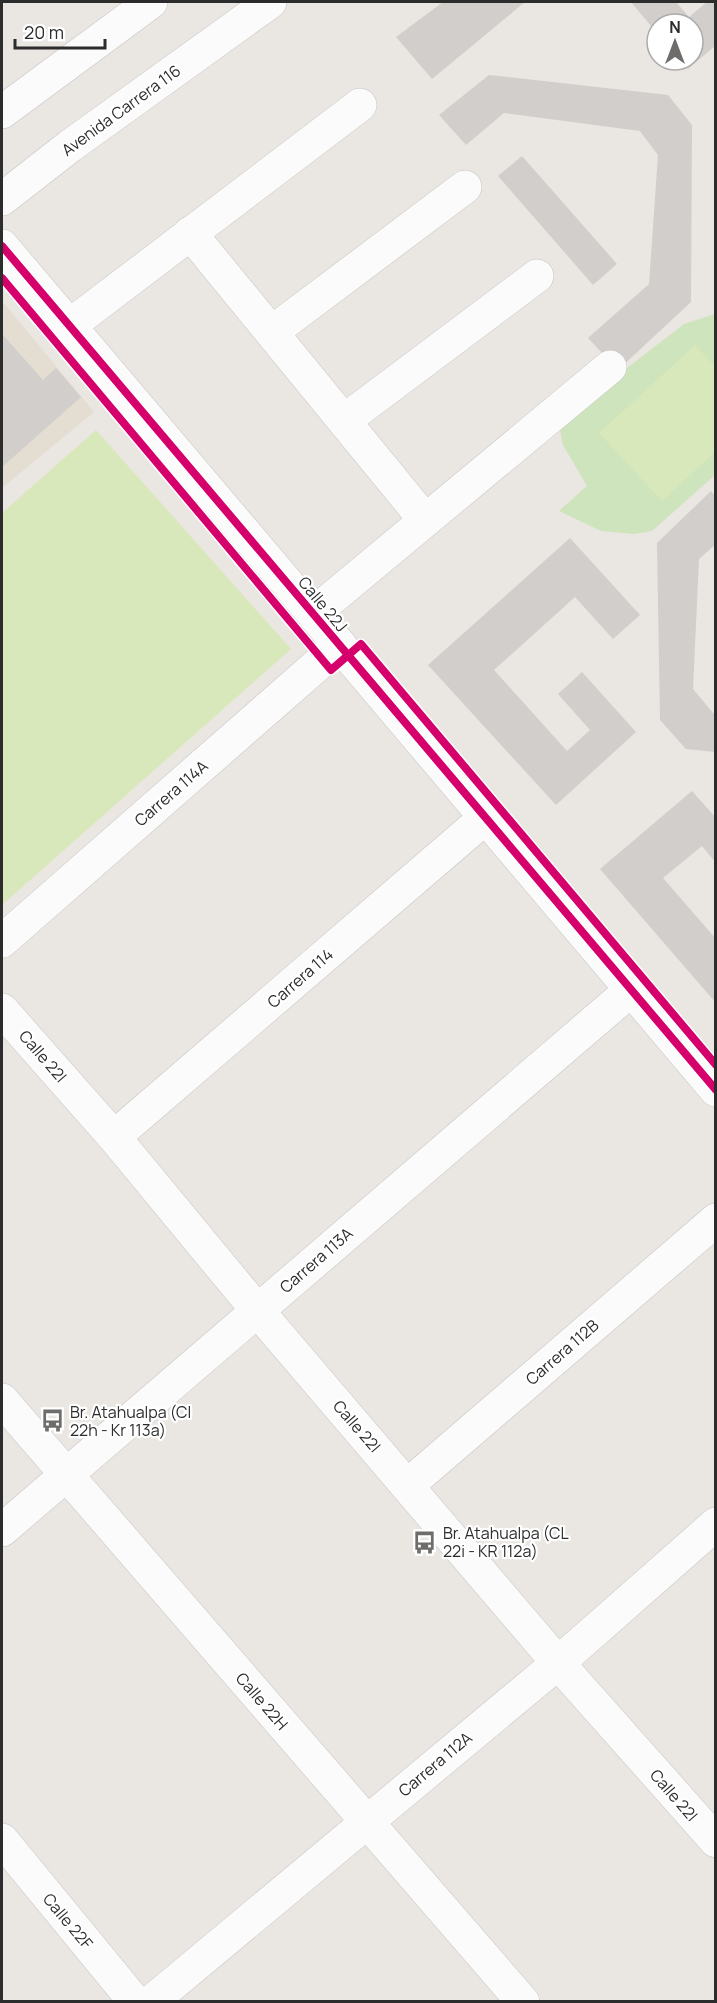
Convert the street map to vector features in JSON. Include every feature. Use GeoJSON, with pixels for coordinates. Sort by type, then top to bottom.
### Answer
{"type":"FeatureCollection","features":[{"type":"Feature","properties":{"kind":"street"},"geometry":{"type":"LineString","coordinates":[[2,112],[152,2]]}},
{"type":"Feature","properties":{"kind":"street","name":"Avenida Carrera 116"},"geometry":{"type":"LineString","coordinates":[[2,199],[70,146],[270,2]]}},
{"type":"Feature","properties":{"kind":"street"},"geometry":{"type":"LineString","coordinates":[[69,326],[360,105]]}},
{"type":"Feature","properties":{"kind":"street"},"geometry":{"type":"LineString","coordinates":[[272,332],[465,187]]}},
{"type":"Feature","properties":{"kind":"street"},"geometry":{"type":"LineString","coordinates":[[190,233],[426,520]]}},
{"type":"Feature","properties":{"kind":"street","name":"Calle 22J"},"geometry":{"type":"LineString","coordinates":[[2,246],[631,990],[713,1081]]}},
{"type":"Feature","properties":{"kind":"street"},"geometry":{"type":"LineString","coordinates":[[345,420],[537,276]]}},
{"type":"Feature","properties":{"kind":"street"},"geometry":{"type":"LineString","coordinates":[[314,613],[610,367]]}},
{"type":"Feature","properties":{"kind":"street","name":"Carrera 114A"},"geometry":{"type":"LineString","coordinates":[[2,940],[340,645]]}},
{"type":"Feature","properties":{"kind":"street","name":"Carrera 114"},"geometry":{"type":"LineString","coordinates":[[114,1137],[485,818]]}},
{"type":"Feature","properties":{"kind":"street","name":"Carrera 113A"},"geometry":{"type":"LineString","coordinates":[[2,1530],[631,990]]}},
{"type":"Feature","properties":{"kind":"street","name":"Calle 22I"},"geometry":{"type":"LineString","coordinates":[[2,1010],[114,1137],[257,1310],[558,1663],[714,1836]]}},
{"type":"Feature","properties":{"kind":"street","name":"Carrera 112B"},"geometry":{"type":"LineString","coordinates":[[408,1485],[716,1220]]}},
{"type":"Feature","properties":{"kind":"street","name":"Calle 22H"},"geometry":{"type":"LineString","coordinates":[[2,1400],[523,2001]]}},
{"type":"Feature","properties":{"kind":"street","name":"Carrera 112A"},"geometry":{"type":"LineString","coordinates":[[151,2001],[558,1663],[716,1524]]}},
{"type":"Feature","properties":{"kind":"street","name":"Calle 22F"},"geometry":{"type":"LineString","coordinates":[[2,1840],[135,2001]]}},
{"type":"Feature","properties":{"kind":"shaded area"},"geometry":{"type":"Polygon","coordinates":[[[2,301],[94,412],[2,488],[2,301]]]}},
{"type":"Feature","properties":{"kind":"green space"},"geometry":{"type":"Polygon","coordinates":[[[715,314],[715,475],[652,531],[634,534],[601,531],[559,511],[587,486],[563,445],[556,412],[618,375],[684,324],[715,314]]]}},
{"type":"Feature","properties":{"kind":"green space"},"geometry":{"type":"Polygon","coordinates":[[[695,345],[715,366],[715,452],[662,501],[599,433],[695,345]]]}},
{"type":"Feature","properties":{"kind":"green space"},"geometry":{"type":"Polygon","coordinates":[[[96,430],[291,649],[2,905],[2,513],[96,430]]]}},
{"type":"Feature","properties":{"kind":"building"},"geometry":{"type":"Polygon","coordinates":[[[443,2],[525,2],[432,79],[396,37],[443,2]]]}},
{"type":"Feature","properties":{"kind":"building"},"geometry":{"type":"Polygon","coordinates":[[[631,2],[676,2],[685,12],[645,12],[645,19],[631,2]]]}},
{"type":"Feature","properties":{"kind":"building"},"geometry":{"type":"Polygon","coordinates":[[[707,2],[716,2],[716,45],[705,54],[705,12],[695,12],[707,2]]]}},
{"type":"Feature","properties":{"kind":"building"},"geometry":{"type":"Polygon","coordinates":[[[489,75],[668,95],[692,125],[691,302],[618,370],[588,338],[649,284],[658,155],[640,131],[504,113],[466,145],[439,115],[489,75]]]}},
{"type":"Feature","properties":{"kind":"building"},"geometry":{"type":"Polygon","coordinates":[[[522,156],[617,264],[593,285],[498,176],[522,156]]]}},
{"type":"Feature","properties":{"kind":"building"},"geometry":{"type":"Polygon","coordinates":[[[2,334],[43,380],[56,368],[81,397],[2,467],[2,334]]]}},
{"type":"Feature","properties":{"kind":"building"},"geometry":{"type":"Polygon","coordinates":[[[711,491],[716,497],[716,544],[699,559],[693,689],[713,713],[716,713],[716,752],[686,749],[660,720],[657,543],[711,491]]]}},
{"type":"Feature","properties":{"kind":"building"},"geometry":{"type":"Polygon","coordinates":[[[570,538],[640,615],[613,639],[575,597],[494,670],[567,751],[590,730],[558,694],[582,672],[636,732],[556,805],[428,665],[570,538]]]}},
{"type":"Feature","properties":{"kind":"building"},"geometry":{"type":"Polygon","coordinates":[[[692,791],[716,818],[716,863],[702,846],[663,878],[716,939],[716,1003],[600,869],[692,791]]]}},
{"type":"Feature","properties":{"kind":"cycle path"},"geometry":{"type":"LineString","coordinates":[[2,246],[716,1090]]}},
{"type":"Feature","properties":{"kind":"cycle path"},"geometry":{"type":"LineString","coordinates":[[2,278],[331,670],[361,644],[716,1065]]}},
{"type":"Feature","properties":{"kind":"place","name":"Br. Atahualpa (Cl 22h - Kr 113a)"},"geometry":{"type":"Point","coordinates":[52,1421]}},
{"type":"Feature","properties":{"kind":"place","name":"Br. Atahualpa (CL 22i - KR 112a)"},"geometry":{"type":"Point","coordinates":[425,1542]}}]}
